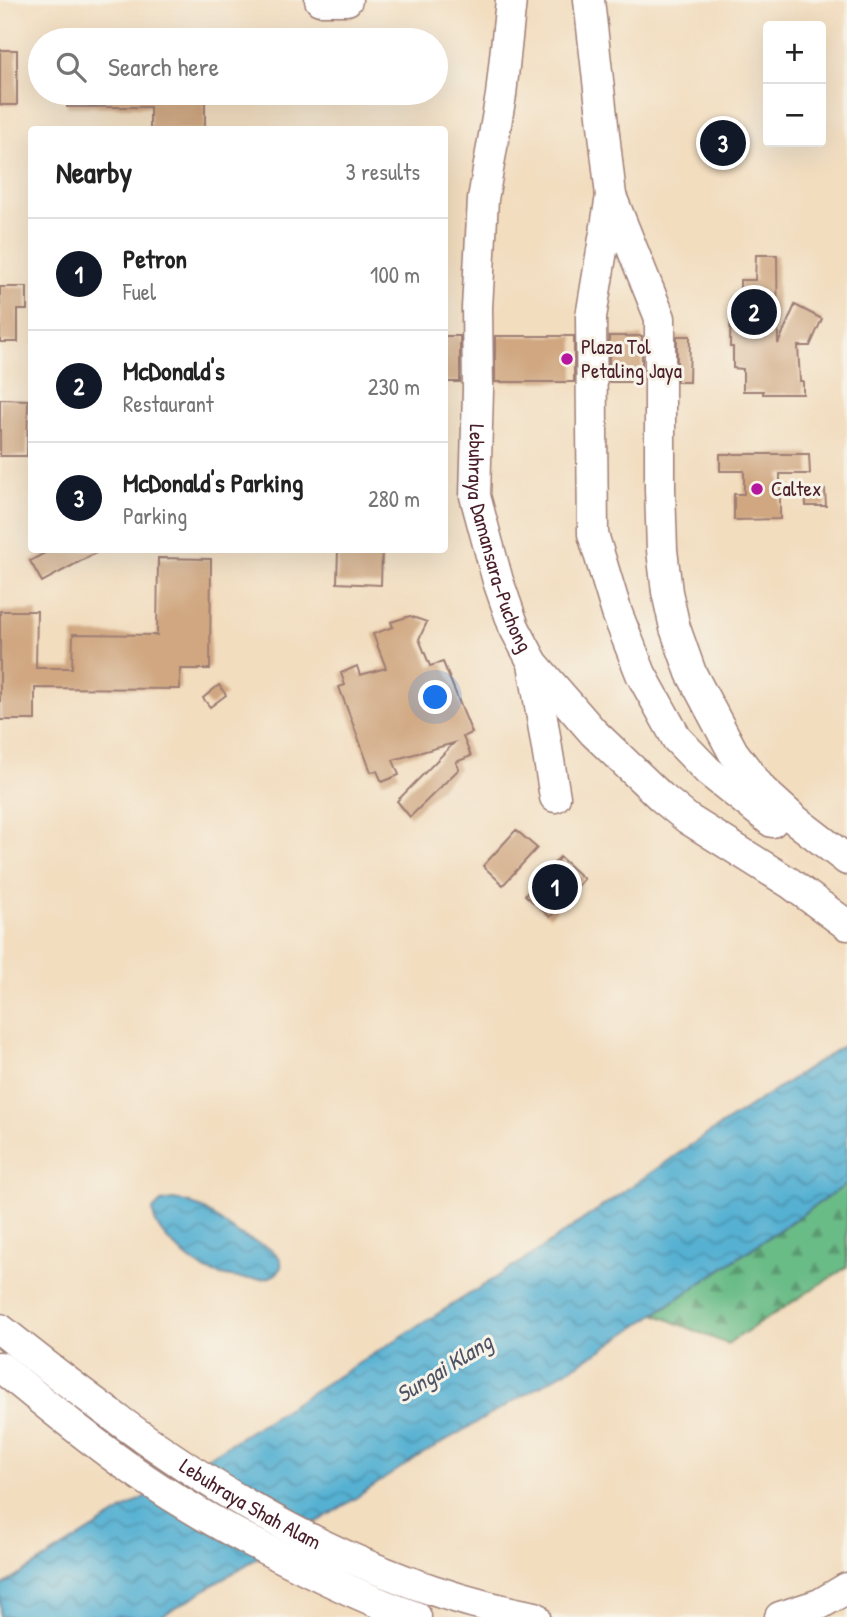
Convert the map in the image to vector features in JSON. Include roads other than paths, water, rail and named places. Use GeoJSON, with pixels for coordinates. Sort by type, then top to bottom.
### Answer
{"type":"FeatureCollection","features":[{"type":"Feature","properties":{"kind":"highway"},"geometry":{"type":"LineString","coordinates":[[320,0],[347,0]]}},
{"type":"Feature","properties":{"kind":"highway","name":"Lebuhraya Damansara–Puchong"},"geometry":{"type":"LineString","coordinates":[[511,0],[501,95],[484,200],[477,308],[475,496],[498,581],[514,627],[533,663],[593,732],[661,797],[688,819],[790,883],[847,925]]}},
{"type":"Feature","properties":{"kind":"highway"},"geometry":{"type":"LineString","coordinates":[[589,0],[611,196],[660,318],[662,550],[675,628],[691,673],[733,752],[762,790],[794,819],[845,873]]}},
{"type":"Feature","properties":{"kind":"highway"},"geometry":{"type":"LineString","coordinates":[[611,196],[591,317],[593,534],[617,613],[641,674],[677,739],[708,771],[845,873]]}},
{"type":"Feature","properties":{"kind":"highway"},"geometry":{"type":"LineString","coordinates":[[533,663],[555,797]]}},
{"type":"Feature","properties":{"kind":"highway","name":"Lebuhraya Shah Alam"},"geometry":{"type":"LineString","coordinates":[[0,1329],[136,1434],[200,1477],[263,1514],[348,1557],[448,1596],[535,1617]]}},
{"type":"Feature","properties":{"kind":"highway","name":"Lebuhraya Shah Alam"},"geometry":{"type":"LineString","coordinates":[[0,1367],[130,1469],[177,1500],[240,1536],[327,1580],[416,1617]]}},
{"type":"Feature","properties":{"kind":"highway"},"geometry":{"type":"LineString","coordinates":[[779,1617],[820,1604],[847,1588]]}},
{"type":"Feature","properties":{"kind":"water","name":"Sungai Klang"},"geometry":{"type":"Polygon","coordinates":[[[847,1043],[847,1184],[597,1353],[417,1457],[348,1503],[160,1617],[0,1617],[0,1587],[532,1255],[691,1145],[847,1043]]]}},
{"type":"Feature","properties":{"kind":"water"},"geometry":{"type":"Polygon","coordinates":[[[173,1200],[196,1206],[237,1233],[268,1248],[280,1259],[280,1269],[266,1278],[244,1279],[221,1275],[199,1266],[170,1242],[156,1223],[153,1210],[161,1202],[173,1200]]]}},
{"type":"Feature","properties":{"kind":"place","name":"McDonald's Parking"},"geometry":{"type":"Point","coordinates":[723,143]}},
{"type":"Feature","properties":{"kind":"place","name":"McDonald's"},"geometry":{"type":"Point","coordinates":[754,312]}},
{"type":"Feature","properties":{"kind":"place","name":"Plaza Tol Petaling Jaya"},"geometry":{"type":"Point","coordinates":[567,359]}},
{"type":"Feature","properties":{"kind":"place","name":"Caltex"},"geometry":{"type":"Point","coordinates":[757,489]}},
{"type":"Feature","properties":{"kind":"place","name":"Petron"},"geometry":{"type":"Point","coordinates":[555,887]}}]}
